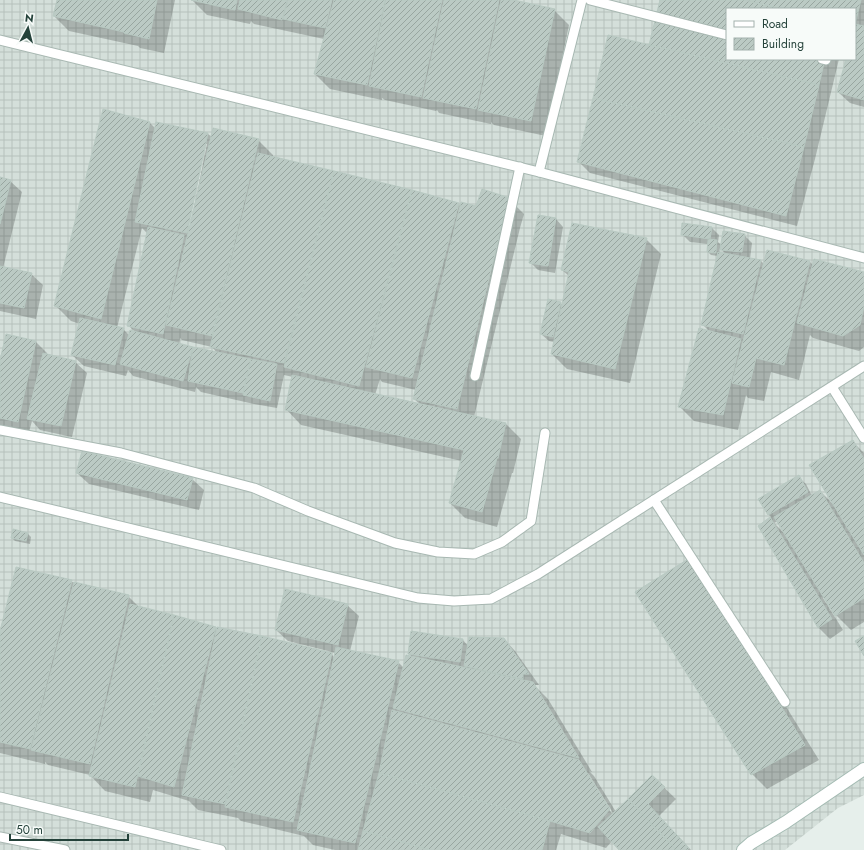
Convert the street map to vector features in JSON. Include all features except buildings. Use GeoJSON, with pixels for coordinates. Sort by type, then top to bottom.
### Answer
{"type":"FeatureCollection","features":[{"type":"Feature","properties":{"kind":"main road"},"geometry":{"type":"LineString","coordinates":[[743,850],[751,843],[786,822],[864,769]]}},
{"type":"Feature","properties":{"kind":"lane"},"geometry":{"type":"LineString","coordinates":[[539,172],[582,0]]}},
{"type":"Feature","properties":{"kind":"lane"},"geometry":{"type":"LineString","coordinates":[[590,0],[614,3],[726,35]]}},
{"type":"Feature","properties":{"kind":"lane"},"geometry":{"type":"LineString","coordinates":[[0,40],[520,167],[864,258]]}},
{"type":"Feature","properties":{"kind":"lane"},"geometry":{"type":"LineString","coordinates":[[475,376],[520,167]]}},
{"type":"Feature","properties":{"kind":"lane"},"geometry":{"type":"LineString","coordinates":[[0,497],[418,598],[454,601],[491,599],[538,574],[832,387],[863,370]]}},
{"type":"Feature","properties":{"kind":"lane"},"geometry":{"type":"LineString","coordinates":[[832,387],[864,438]]}},
{"type":"Feature","properties":{"kind":"lane"},"geometry":{"type":"LineString","coordinates":[[0,430],[121,453],[254,488],[308,511],[395,543],[438,552],[474,554],[502,542],[531,521],[545,433]]}},
{"type":"Feature","properties":{"kind":"lane"},"geometry":{"type":"LineString","coordinates":[[654,500],[785,702]]}},
{"type":"Feature","properties":{"kind":"lane"},"geometry":{"type":"LineString","coordinates":[[0,797],[221,850]]}},
{"type":"Feature","properties":{"kind":"lane"},"geometry":{"type":"LineString","coordinates":[[0,837],[65,850]]}},
{"type":"Feature","properties":{"kind":"shaded area"},"geometry":{"type":"Polygon","coordinates":[[[0,0],[864,0],[864,795],[838,808],[785,850],[0,850],[0,0]]]}}]}
